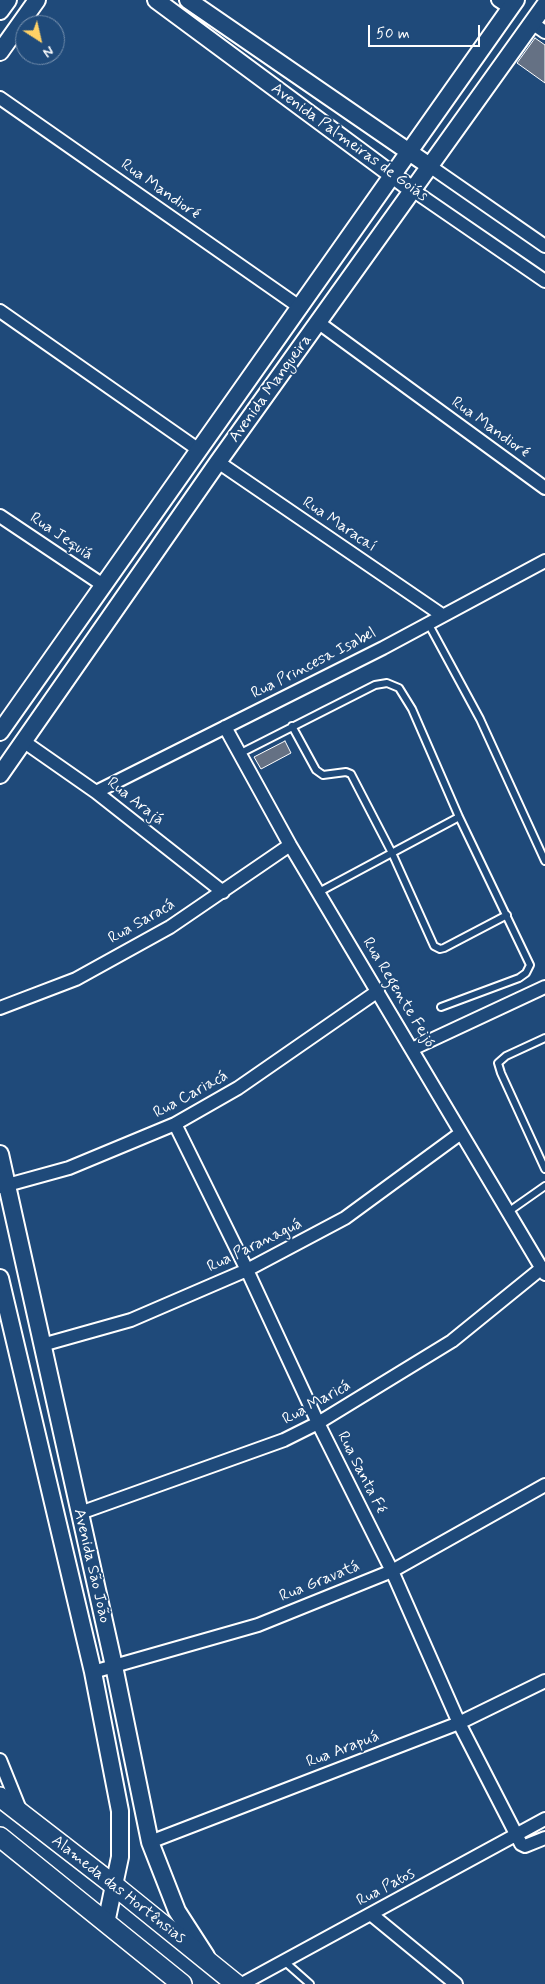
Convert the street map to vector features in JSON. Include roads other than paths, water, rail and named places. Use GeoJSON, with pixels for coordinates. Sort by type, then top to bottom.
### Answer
{"type":"FeatureCollection","features":[{"type":"Feature","properties":{"kind":"main road","name":"Alameda das Hortênsias"},"geometry":{"type":"LineString","coordinates":[[0,1797],[115,1886],[236,1984]]}},
{"type":"Feature","properties":{"kind":"main road","name":"Alameda das Hortênsias"},"geometry":{"type":"LineString","coordinates":[[0,1837],[182,1984]]}},
{"type":"Feature","properties":{"kind":"street"},"geometry":{"type":"LineString","coordinates":[[0,11],[8,0]]}},
{"type":"Feature","properties":{"kind":"street"},"geometry":{"type":"LineString","coordinates":[[0,52],[37,0]]}},
{"type":"Feature","properties":{"kind":"street","name":"Avenida Palmeiras de Goiás"},"geometry":{"type":"LineString","coordinates":[[156,0],[392,176],[545,281]]}},
{"type":"Feature","properties":{"kind":"street","name":"Avenida Palmeiras de Goiás"},"geometry":{"type":"LineString","coordinates":[[188,0],[545,246]]}},
{"type":"Feature","properties":{"kind":"street","name":"Avenida Mangueira"},"geometry":{"type":"LineString","coordinates":[[0,732],[301,308],[508,3]]}},
{"type":"Feature","properties":{"kind":"street","name":"Avenida Mangueira"},"geometry":{"type":"LineString","coordinates":[[0,775],[218,462],[431,167],[539,28],[545,5]]}},
{"type":"Feature","properties":{"kind":"street","name":"Rua Mandioré"},"geometry":{"type":"LineString","coordinates":[[0,98],[301,308]]}},
{"type":"Feature","properties":{"kind":"street"},"geometry":{"type":"LineString","coordinates":[[0,311],[199,450]]}},
{"type":"Feature","properties":{"kind":"street","name":"Rua Mandioré"},"geometry":{"type":"LineString","coordinates":[[319,323],[545,488]]}},
{"type":"Feature","properties":{"kind":"street","name":"Rua Maracaí"},"geometry":{"type":"LineString","coordinates":[[218,462],[442,615]]}},
{"type":"Feature","properties":{"kind":"street","name":"Rua Jequiá"},"geometry":{"type":"LineString","coordinates":[[0,516],[103,586]]}},
{"type":"Feature","properties":{"kind":"street","name":"Rua Princesa Isabel"},"geometry":{"type":"LineString","coordinates":[[96,792],[225,728],[545,561]]}},
{"type":"Feature","properties":{"kind":"street","name":"Rua Regente Feijó"},"geometry":{"type":"LineString","coordinates":[[225,728],[290,845],[544,1271]]}},
{"type":"Feature","properties":{"kind":"street","name":"Rua Arajá"},"geometry":{"type":"LineString","coordinates":[[24,741],[96,792],[223,892]]}},
{"type":"Feature","properties":{"kind":"street","name":"Rua Saracá"},"geometry":{"type":"LineString","coordinates":[[0,1008],[76,979],[170,927],[290,845]]}},
{"type":"Feature","properties":{"kind":"street"},"geometry":{"type":"LineString","coordinates":[[412,1049],[545,987]]}},
{"type":"Feature","properties":{"kind":"street","name":"Rua Cariacá"},"geometry":{"type":"LineString","coordinates":[[3,1186],[69,1168],[175,1124],[238,1088],[378,991]]}},
{"type":"Feature","properties":{"kind":"street","name":"Rua Santa Fé"},"geometry":{"type":"LineString","coordinates":[[175,1124],[247,1270],[318,1423],[392,1571],[459,1723],[517,1836]]}},
{"type":"Feature","properties":{"kind":"street","name":"Rua Paranaguá"},"geometry":{"type":"LineString","coordinates":[[42,1345],[131,1320],[247,1270],[345,1218],[461,1133]]}},
{"type":"Feature","properties":{"kind":"street","name":"Avenida São João"},"geometry":{"type":"LineString","coordinates":[[0,1154],[3,1186],[42,1345],[80,1513],[150,1842],[177,1911],[213,1966]]}},
{"type":"Feature","properties":{"kind":"street","name":"Rua Maricá"},"geometry":{"type":"LineString","coordinates":[[80,1513],[284,1440],[318,1423],[452,1341],[544,1271]]}},
{"type":"Feature","properties":{"kind":"street","name":"Avenida São João"},"geometry":{"type":"LineString","coordinates":[[0,1278],[92,1672],[120,1811],[120,1857],[106,1923]]}},
{"type":"Feature","properties":{"kind":"street","name":"Rua Gravatá"},"geometry":{"type":"LineString","coordinates":[[92,1672],[258,1625],[392,1571],[545,1485]]}},
{"type":"Feature","properties":{"kind":"street","name":"Rua Arapuá"},"geometry":{"type":"LineString","coordinates":[[150,1842],[459,1723],[545,1681]]}},
{"type":"Feature","properties":{"kind":"street"},"geometry":{"type":"LineString","coordinates":[[0,1760],[22,1815]]}},
{"type":"Feature","properties":{"kind":"street","name":"Rua Patos"},"geometry":{"type":"LineString","coordinates":[[242,1984],[372,1915],[545,1819]]}},
{"type":"Feature","properties":{"kind":"street"},"geometry":{"type":"LineString","coordinates":[[517,1836],[521,1844],[525,1846],[545,1838]]}},
{"type":"Feature","properties":{"kind":"street"},"geometry":{"type":"LineString","coordinates":[[372,1915],[456,1984]]}},
{"type":"Feature","properties":{"kind":"lane"},"geometry":{"type":"LineString","coordinates":[[428,623],[480,719],[545,861]]}},
{"type":"Feature","properties":{"kind":"lane"},"geometry":{"type":"LineString","coordinates":[[238,754],[375,685],[388,683],[399,688],[412,709],[459,817],[530,965],[526,974],[441,1007]]}},
{"type":"Feature","properties":{"kind":"lane"},"geometry":{"type":"LineString","coordinates":[[292,726],[316,770],[323,774],[346,772],[351,774],[392,853],[434,946],[440,949],[444,948],[507,915]]}},
{"type":"Feature","properties":{"kind":"lane"},"geometry":{"type":"LineString","coordinates":[[319,892],[459,817]]}},
{"type":"Feature","properties":{"kind":"lane"},"geometry":{"type":"LineString","coordinates":[[545,1038],[506,1056],[498,1063],[545,1168]]}},
{"type":"Feature","properties":{"kind":"lane"},"geometry":{"type":"LineString","coordinates":[[508,1212],[545,1186]]}},
{"type":"Feature","properties":{"kind":"lane"},"geometry":{"type":"LineString","coordinates":[[284,1961],[310,1984]]}}]}
